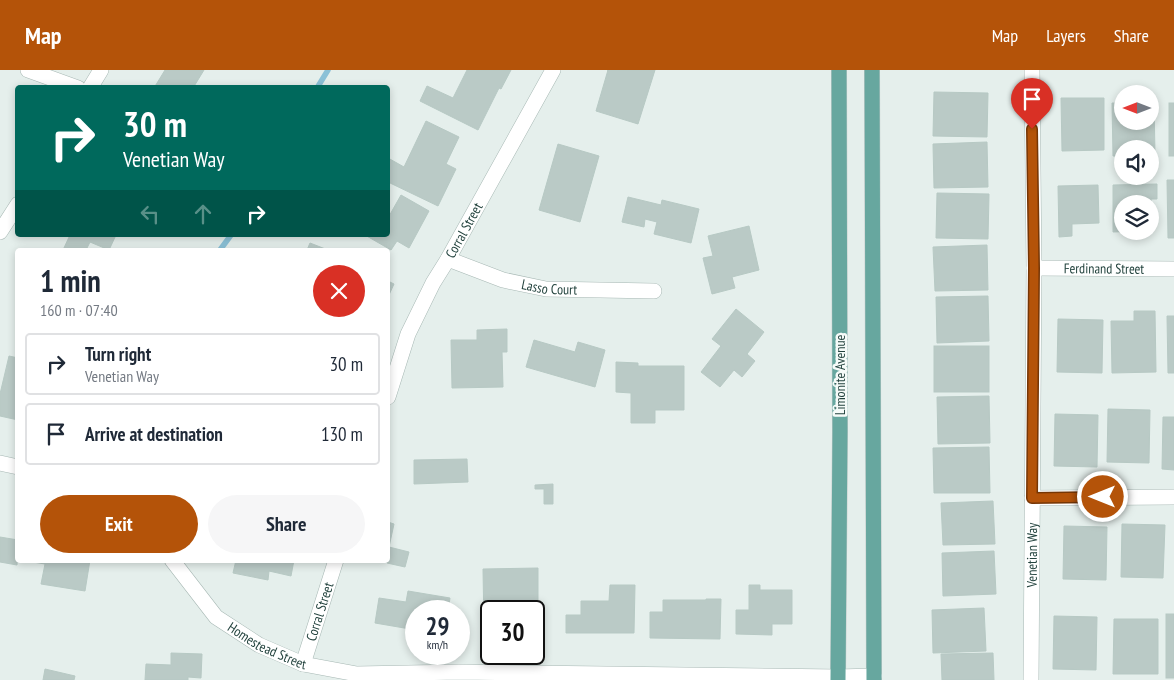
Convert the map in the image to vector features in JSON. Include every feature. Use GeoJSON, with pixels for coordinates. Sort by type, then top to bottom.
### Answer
{"type":"FeatureCollection","features":[{"type":"Feature","properties":{"kind":"main road","name":"Limonite Avenue"},"geometry":{"type":"LineString","coordinates":[[838,679],[840,431],[839,70]]}},
{"type":"Feature","properties":{"kind":"main road"},"geometry":{"type":"LineString","coordinates":[[872,70],[874,678]]}},
{"type":"Feature","properties":{"kind":"street"},"geometry":{"type":"LineString","coordinates":[[28,70],[70,85]]}},
{"type":"Feature","properties":{"kind":"street"},"geometry":{"type":"LineString","coordinates":[[92,85],[101,70]]}},
{"type":"Feature","properties":{"kind":"street","name":"Corral Street"},"geometry":{"type":"LineString","coordinates":[[390,391],[408,334],[433,283],[553,70]]}},
{"type":"Feature","properties":{"kind":"street","name":"Venetian Way"},"geometry":{"type":"LineString","coordinates":[[1031,680],[1034,268],[1032,70]]}},
{"type":"Feature","properties":{"kind":"street"},"geometry":{"type":"LineString","coordinates":[[0,232],[15,209]]}},
{"type":"Feature","properties":{"kind":"street","name":"Lasso Court"},"geometry":{"type":"LineString","coordinates":[[448,259],[503,280],[546,289],[654,291]]}},
{"type":"Feature","properties":{"kind":"street","name":"Ferdinand Street"},"geometry":{"type":"LineString","coordinates":[[1034,268],[1174,269]]}},
{"type":"Feature","properties":{"kind":"street"},"geometry":{"type":"LineString","coordinates":[[0,463],[15,466]]}},
{"type":"Feature","properties":{"kind":"street"},"geometry":{"type":"LineString","coordinates":[[1032,498],[1174,497]]}},
{"type":"Feature","properties":{"kind":"street","name":"Homestead Street"},"geometry":{"type":"LineString","coordinates":[[174,563],[216,617],[259,645],[303,664],[357,674],[459,672],[838,679],[874,678]]}},
{"type":"Feature","properties":{"kind":"street","name":"Corral Street"},"geometry":{"type":"LineString","coordinates":[[303,664],[335,563]]}},
{"type":"Feature","properties":{"kind":"building"},"geometry":{"type":"Polygon","coordinates":[[[165,70],[204,70],[195,85],[156,85],[165,70]]]}},
{"type":"Feature","properties":{"kind":"building"},"geometry":{"type":"Polygon","coordinates":[[[467,70],[511,70],[501,89],[499,88],[478,130],[420,101],[427,86],[453,98],[467,70]]]}},
{"type":"Feature","properties":{"kind":"building"},"geometry":{"type":"Polygon","coordinates":[[[608,70],[655,70],[638,124],[596,111],[608,70]]]}},
{"type":"Feature","properties":{"kind":"building"},"geometry":{"type":"Polygon","coordinates":[[[934,92],[988,93],[987,137],[933,136],[934,92]]]}},
{"type":"Feature","properties":{"kind":"building"},"geometry":{"type":"Polygon","coordinates":[[[1061,98],[1104,98],[1104,150],[1062,151],[1061,98]]]}},
{"type":"Feature","properties":{"kind":"building"},"geometry":{"type":"Polygon","coordinates":[[[1112,103],[1114,103],[1114,130],[1155,130],[1155,140],[1114,140],[1113,156],[1112,103]]]}},
{"type":"Feature","properties":{"kind":"building"},"geometry":{"type":"Polygon","coordinates":[[[1169,103],[1174,103],[1174,156],[1169,156],[1169,103]]]}},
{"type":"Feature","properties":{"kind":"building"},"geometry":{"type":"Polygon","coordinates":[[[426,121],[459,137],[446,164],[456,169],[438,206],[390,183],[390,159],[404,167],[426,121]]]}},
{"type":"Feature","properties":{"kind":"building"},"geometry":{"type":"Polygon","coordinates":[[[987,142],[988,187],[934,188],[933,144],[987,142]]]}},
{"type":"Feature","properties":{"kind":"building"},"geometry":{"type":"Polygon","coordinates":[[[558,144],[599,156],[580,222],[539,210],[558,144]]]}},
{"type":"Feature","properties":{"kind":"building"},"geometry":{"type":"Polygon","coordinates":[[[1167,180],[1174,180],[1174,238],[1168,238],[1167,180]]]}},
{"type":"Feature","properties":{"kind":"building"},"geometry":{"type":"Polygon","coordinates":[[[1098,185],[1099,223],[1072,224],[1072,236],[1059,237],[1058,186],[1098,185]]]}},
{"type":"Feature","properties":{"kind":"building"},"geometry":{"type":"Polygon","coordinates":[[[1113,185],[1157,185],[1157,195],[1114,195],[1113,232],[1113,185]]]}},
{"type":"Feature","properties":{"kind":"building"},"geometry":{"type":"Polygon","coordinates":[[[937,193],[989,194],[988,239],[936,238],[937,193]]]}},
{"type":"Feature","properties":{"kind":"building"},"geometry":{"type":"Polygon","coordinates":[[[401,195],[429,211],[409,248],[397,241],[391,250],[368,237],[390,237],[390,214],[401,195]]]}},
{"type":"Feature","properties":{"kind":"building"},"geometry":{"type":"Polygon","coordinates":[[[628,197],[661,205],[662,200],[699,209],[691,243],[654,234],[657,222],[645,219],[644,227],[622,222],[628,197]]]}},
{"type":"Feature","properties":{"kind":"building"},"geometry":{"type":"Polygon","coordinates":[[[749,226],[759,270],[732,277],[735,288],[712,294],[703,258],[713,256],[708,236],[749,226]]]}},
{"type":"Feature","properties":{"kind":"building"},"geometry":{"type":"Polygon","coordinates":[[[69,237],[115,237],[110,248],[104,248],[90,242],[87,248],[64,248],[69,237]]]}},
{"type":"Feature","properties":{"kind":"building"},"geometry":{"type":"Polygon","coordinates":[[[310,243],[323,248],[308,248],[310,243]]]}},
{"type":"Feature","properties":{"kind":"building"},"geometry":{"type":"Polygon","coordinates":[[[987,245],[988,290],[935,291],[933,247],[987,245]]]}},
{"type":"Feature","properties":{"kind":"building"},"geometry":{"type":"Polygon","coordinates":[[[390,282],[394,284],[390,293],[390,282]]]}},
{"type":"Feature","properties":{"kind":"building"},"geometry":{"type":"Polygon","coordinates":[[[988,296],[989,341],[937,343],[936,297],[988,296]]]}},
{"type":"Feature","properties":{"kind":"building"},"geometry":{"type":"Polygon","coordinates":[[[736,309],[764,332],[747,354],[755,361],[742,377],[734,370],[720,387],[701,372],[721,346],[712,339],[736,309]]]}},
{"type":"Feature","properties":{"kind":"building"},"geometry":{"type":"Polygon","coordinates":[[[1134,311],[1155,311],[1156,372],[1112,373],[1111,321],[1134,321],[1134,311]]]}},
{"type":"Feature","properties":{"kind":"building"},"geometry":{"type":"Polygon","coordinates":[[[1167,316],[1174,316],[1174,373],[1168,373],[1167,316]]]}},
{"type":"Feature","properties":{"kind":"building"},"geometry":{"type":"Polygon","coordinates":[[[1058,319],[1103,320],[1102,373],[1057,372],[1058,319]]]}},
{"type":"Feature","properties":{"kind":"building"},"geometry":{"type":"Polygon","coordinates":[[[507,329],[507,352],[502,352],[503,387],[452,388],[451,340],[477,340],[477,330],[507,329]]]}},
{"type":"Feature","properties":{"kind":"building"},"geometry":{"type":"Polygon","coordinates":[[[534,340],[575,352],[578,342],[605,350],[595,387],[526,367],[534,340]]]}},
{"type":"Feature","properties":{"kind":"building"},"geometry":{"type":"Polygon","coordinates":[[[934,346],[989,346],[989,392],[934,392],[934,346]]]}},
{"type":"Feature","properties":{"kind":"building"},"geometry":{"type":"Polygon","coordinates":[[[9,356],[15,357],[15,419],[0,416],[0,394],[9,356]]]}},
{"type":"Feature","properties":{"kind":"building"},"geometry":{"type":"Polygon","coordinates":[[[616,362],[638,363],[638,366],[684,366],[684,410],[655,410],[655,423],[631,423],[631,393],[616,392],[616,362]]]}},
{"type":"Feature","properties":{"kind":"building"},"geometry":{"type":"Polygon","coordinates":[[[989,396],[990,443],[938,444],[937,397],[989,396]]]}},
{"type":"Feature","properties":{"kind":"building"},"geometry":{"type":"Polygon","coordinates":[[[1108,409],[1150,410],[1149,463],[1107,462],[1108,409]]]}},
{"type":"Feature","properties":{"kind":"building"},"geometry":{"type":"Polygon","coordinates":[[[1055,414],[1098,415],[1097,467],[1054,466],[1055,414]]]}},
{"type":"Feature","properties":{"kind":"building"},"geometry":{"type":"Polygon","coordinates":[[[1163,417],[1174,417],[1174,470],[1162,469],[1163,417]]]}},
{"type":"Feature","properties":{"kind":"building"},"geometry":{"type":"Polygon","coordinates":[[[989,447],[990,493],[934,493],[933,448],[989,447]]]}},
{"type":"Feature","properties":{"kind":"building"},"geometry":{"type":"Polygon","coordinates":[[[467,459],[468,482],[414,484],[414,460],[467,459]]]}},
{"type":"Feature","properties":{"kind":"building"},"geometry":{"type":"Polygon","coordinates":[[[553,484],[553,504],[544,504],[544,489],[535,489],[535,485],[553,484]]]}},
{"type":"Feature","properties":{"kind":"building"},"geometry":{"type":"Polygon","coordinates":[[[993,501],[995,544],[943,545],[941,503],[993,501]]]}},
{"type":"Feature","properties":{"kind":"building"},"geometry":{"type":"Polygon","coordinates":[[[390,523],[394,524],[390,542],[390,523]]]}},
{"type":"Feature","properties":{"kind":"building"},"geometry":{"type":"Polygon","coordinates":[[[1122,524],[1165,525],[1163,578],[1121,577],[1122,524]]]}},
{"type":"Feature","properties":{"kind":"building"},"geometry":{"type":"Polygon","coordinates":[[[1064,526],[1107,527],[1106,580],[1063,579],[1064,526]]]}},
{"type":"Feature","properties":{"kind":"building"},"geometry":{"type":"Polygon","coordinates":[[[0,537],[15,540],[15,563],[17,565],[0,562],[0,537]]]}},
{"type":"Feature","properties":{"kind":"building"},"geometry":{"type":"Polygon","coordinates":[[[390,547],[409,552],[405,567],[387,563],[390,563],[390,547]]]}},
{"type":"Feature","properties":{"kind":"building"},"geometry":{"type":"Polygon","coordinates":[[[994,551],[996,594],[943,596],[942,553],[994,551]]]}},
{"type":"Feature","properties":{"kind":"building"},"geometry":{"type":"Polygon","coordinates":[[[39,563],[90,563],[85,591],[41,584],[45,564],[39,563]]]}},
{"type":"Feature","properties":{"kind":"building"},"geometry":{"type":"Polygon","coordinates":[[[235,563],[293,563],[291,576],[269,571],[268,580],[233,573],[235,563]]]}},
{"type":"Feature","properties":{"kind":"building"},"geometry":{"type":"Polygon","coordinates":[[[538,568],[538,600],[484,600],[483,569],[538,568]]]}},
{"type":"Feature","properties":{"kind":"building"},"geometry":{"type":"Polygon","coordinates":[[[610,585],[635,585],[634,633],[566,633],[566,615],[581,615],[581,601],[609,601],[610,585]]]}},
{"type":"Feature","properties":{"kind":"building"},"geometry":{"type":"Polygon","coordinates":[[[749,585],[760,585],[760,590],[792,590],[792,624],[772,624],[772,635],[736,634],[736,610],[749,610],[749,585]]]}},
{"type":"Feature","properties":{"kind":"building"},"geometry":{"type":"Polygon","coordinates":[[[408,591],[450,598],[450,600],[406,600],[408,591]]]}},
{"type":"Feature","properties":{"kind":"building"},"geometry":{"type":"Polygon","coordinates":[[[379,598],[405,602],[405,628],[375,623],[379,598]]]}},
{"type":"Feature","properties":{"kind":"building"},"geometry":{"type":"Polygon","coordinates":[[[721,599],[720,639],[650,638],[650,612],[663,612],[663,600],[721,599]]]}},
{"type":"Feature","properties":{"kind":"building"},"geometry":{"type":"Polygon","coordinates":[[[984,608],[986,651],[933,653],[932,610],[984,608]]]}},
{"type":"Feature","properties":{"kind":"building"},"geometry":{"type":"Polygon","coordinates":[[[1166,614],[1174,614],[1174,678],[1166,678],[1166,614]]]}},
{"type":"Feature","properties":{"kind":"building"},"geometry":{"type":"Polygon","coordinates":[[[1054,616],[1097,617],[1096,670],[1053,669],[1054,616]]]}},
{"type":"Feature","properties":{"kind":"building"},"geometry":{"type":"Polygon","coordinates":[[[1114,619],[1158,619],[1158,674],[1113,674],[1114,619]]]}},
{"type":"Feature","properties":{"kind":"building"},"geometry":{"type":"Polygon","coordinates":[[[171,653],[202,654],[201,678],[188,677],[188,680],[145,680],[146,664],[171,665],[171,653]]]}},
{"type":"Feature","properties":{"kind":"building"},"geometry":{"type":"Polygon","coordinates":[[[993,653],[994,680],[942,680],[941,654],[993,653]]]}},
{"type":"Feature","properties":{"kind":"building"},"geometry":{"type":"Polygon","coordinates":[[[45,669],[75,676],[74,680],[43,680],[45,669]]]}},
{"type":"Feature","properties":{"kind":"waterway"},"geometry":{"type":"LineString","coordinates":[[319,85],[328,70]]}},
{"type":"Feature","properties":{"kind":"waterway"},"geometry":{"type":"LineString","coordinates":[[221,248],[230,237]]}},
{"type":"Feature","properties":{"kind":"route"},"geometry":{"type":"LineString","coordinates":[[1032,129],[1034,268],[1032,498],[1103,497]]}}]}
